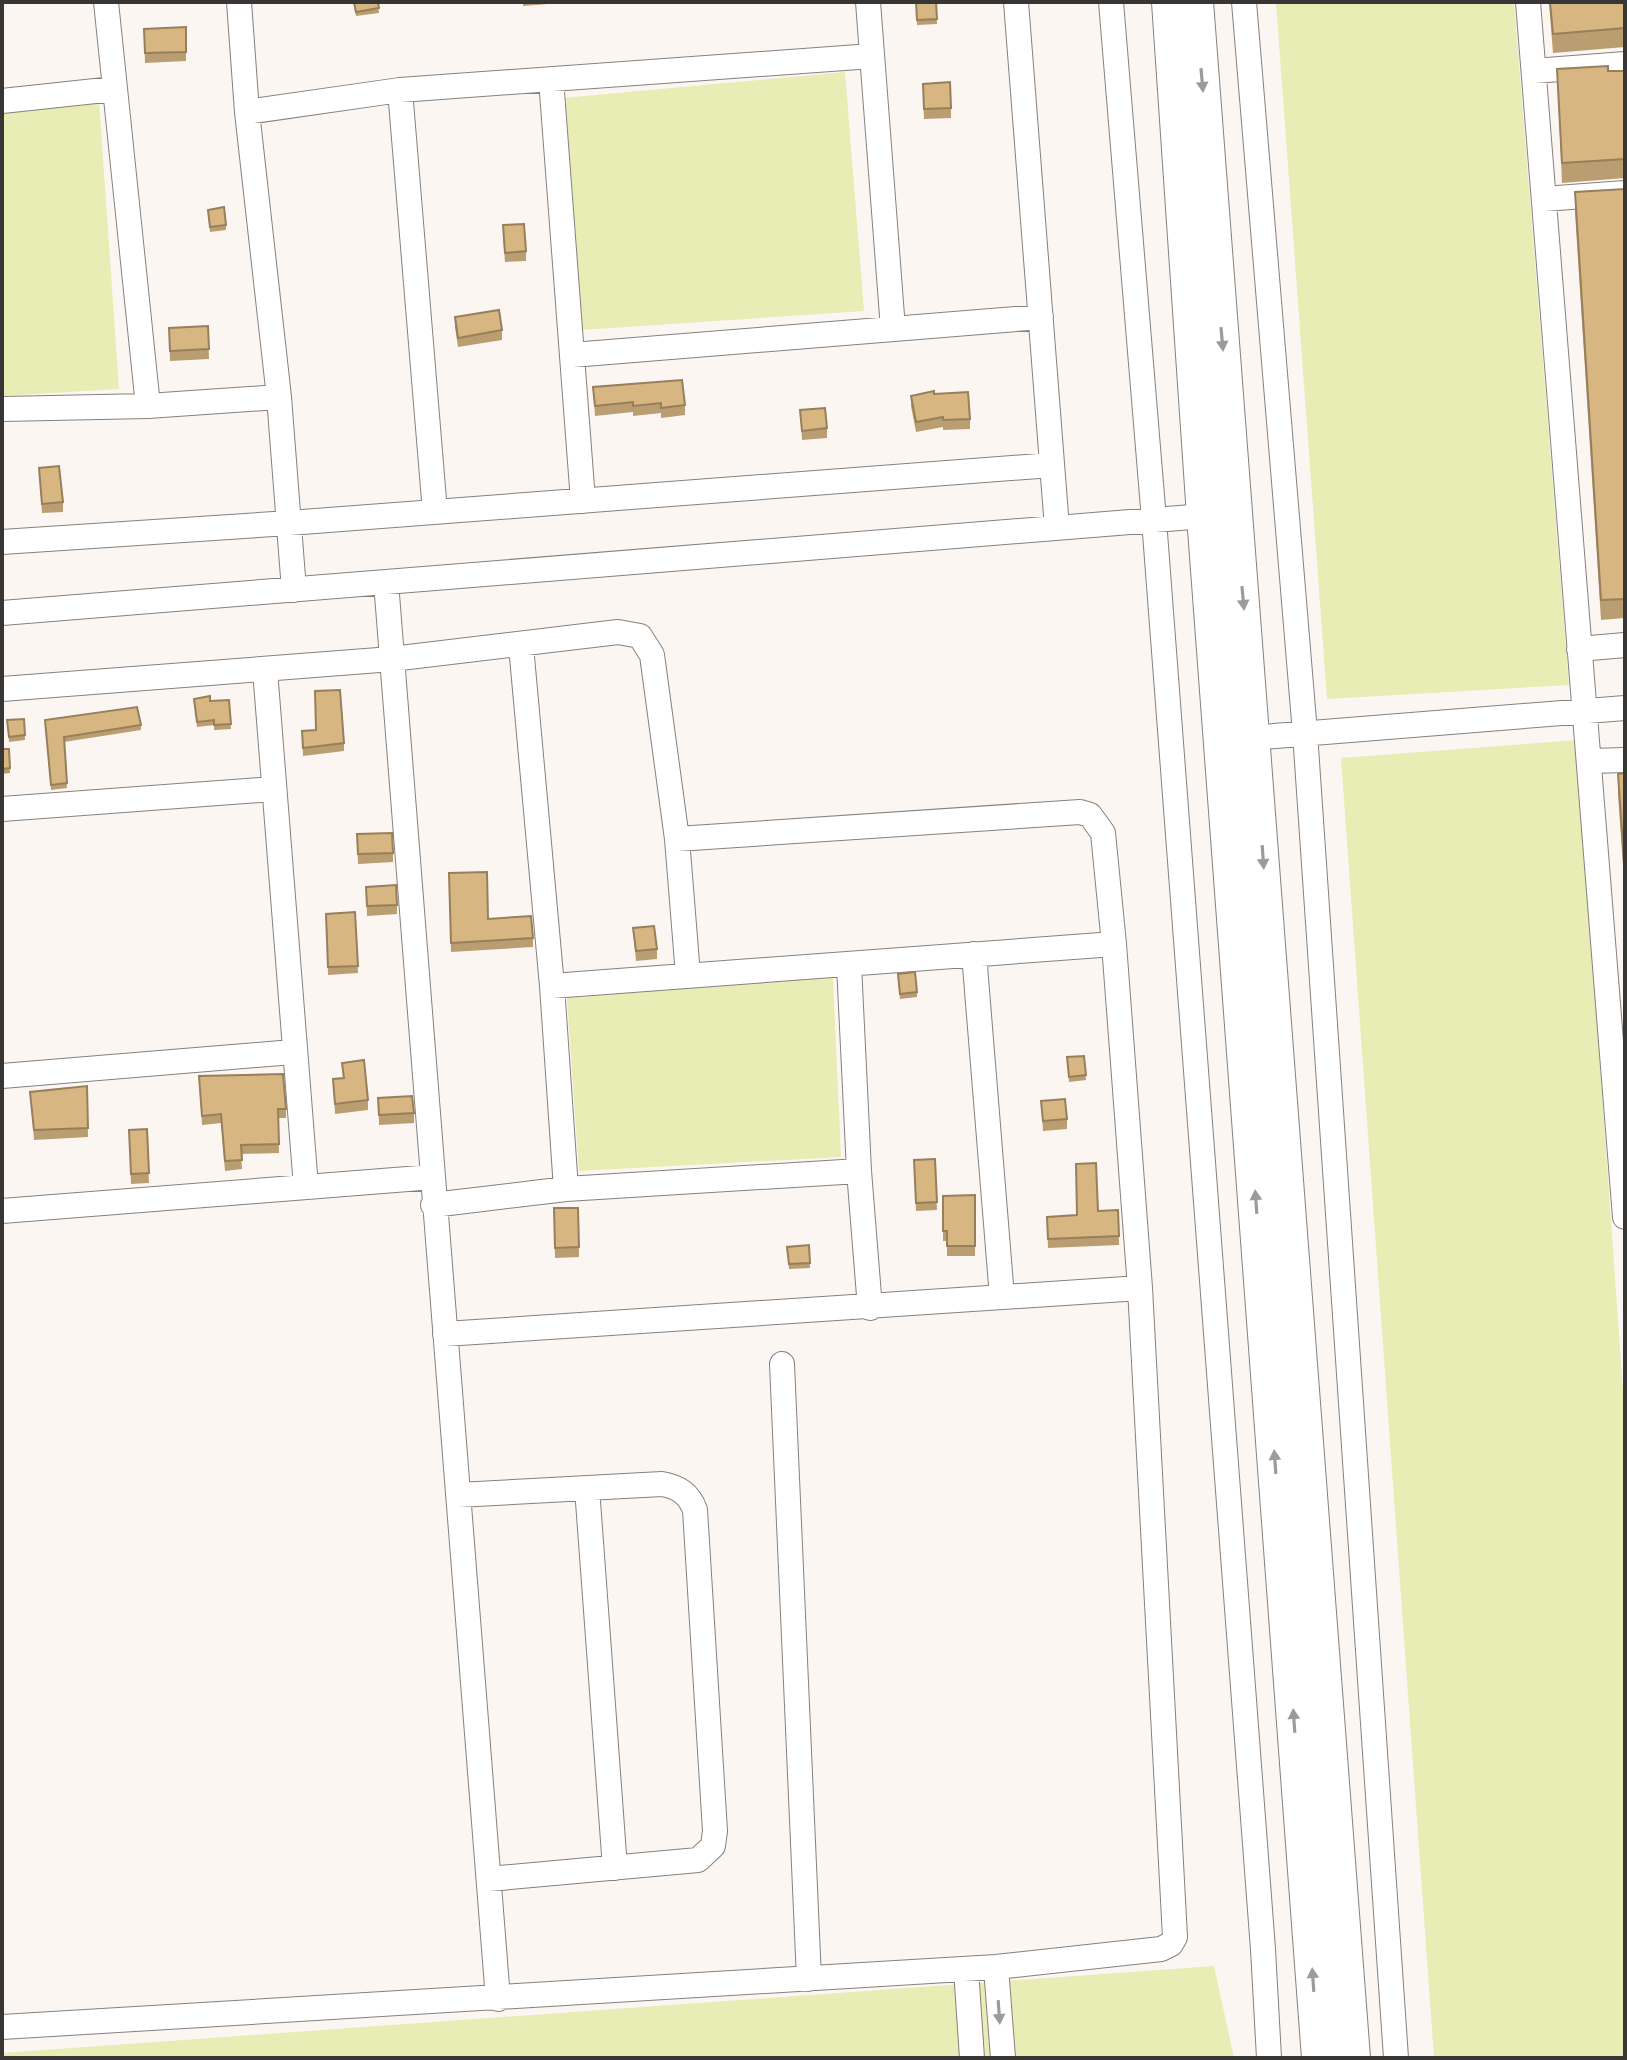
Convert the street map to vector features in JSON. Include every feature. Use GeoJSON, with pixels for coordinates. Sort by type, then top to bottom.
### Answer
{"type":"FeatureCollection","features":[{"type":"Feature","properties":{"kind":"street"},"geometry":{"type":"LineString","coordinates":[[106,2],[148,406]]}},
{"type":"Feature","properties":{"kind":"street"},"geometry":{"type":"LineString","coordinates":[[239,2],[247,112],[279,397],[294,590]]}},
{"type":"Feature","properties":{"kind":"street"},"geometry":{"type":"LineString","coordinates":[[868,2],[893,329]]}},
{"type":"Feature","properties":{"kind":"street"},"geometry":{"type":"LineString","coordinates":[[1016,2],[1057,528]]}},
{"type":"Feature","properties":{"kind":"street"},"geometry":{"type":"LineString","coordinates":[[1111,2],[1154,520],[1269,2058]]}},
{"type":"Feature","properties":{"kind":"street"},"geometry":{"type":"LineString","coordinates":[[1169,2],[1204,516],[1238,739],[1353,2058]]}},
{"type":"Feature","properties":{"kind":"street"},"geometry":{"type":"LineString","coordinates":[[1196,2],[1319,2058]]}},
{"type":"Feature","properties":{"kind":"street"},"geometry":{"type":"LineString","coordinates":[[1244,2],[1305,733],[1396,2058]]}},
{"type":"Feature","properties":{"kind":"street"},"geometry":{"type":"LineString","coordinates":[[1528,2],[1625,1217]]}},
{"type":"Feature","properties":{"kind":"street"},"geometry":{"type":"LineString","coordinates":[[247,112],[400,90],[872,56]]}},
{"type":"Feature","properties":{"kind":"street"},"geometry":{"type":"LineString","coordinates":[[1534,71],[1625,64]]}},
{"type":"Feature","properties":{"kind":"street"},"geometry":{"type":"LineString","coordinates":[[551,79],[583,501]]}},
{"type":"Feature","properties":{"kind":"street"},"geometry":{"type":"LineString","coordinates":[[2,101],[114,89]]}},
{"type":"Feature","properties":{"kind":"street"},"geometry":{"type":"LineString","coordinates":[[400,90],[435,512]]}},
{"type":"Feature","properties":{"kind":"street"},"geometry":{"type":"LineString","coordinates":[[1544,199],[1625,193]]}},
{"type":"Feature","properties":{"kind":"street"},"geometry":{"type":"LineString","coordinates":[[572,355],[1041,317]]}},
{"type":"Feature","properties":{"kind":"street"},"geometry":{"type":"LineString","coordinates":[[2,409],[148,406],[279,397]]}},
{"type":"Feature","properties":{"kind":"street"},"geometry":{"type":"LineString","coordinates":[[2,542],[1052,465]]}},
{"type":"Feature","properties":{"kind":"street"},"geometry":{"type":"LineString","coordinates":[[2,613],[1204,516]]}},
{"type":"Feature","properties":{"kind":"street"},"geometry":{"type":"LineString","coordinates":[[386,582],[498,1999]]}},
{"type":"Feature","properties":{"kind":"street"},"geometry":{"type":"LineString","coordinates":[[2,689],[392,659],[618,632],[640,636],[652,655],[677,839],[688,975]]}},
{"type":"Feature","properties":{"kind":"street"},"geometry":{"type":"LineString","coordinates":[[1579,649],[1625,645]]}},
{"type":"Feature","properties":{"kind":"street"},"geometry":{"type":"LineString","coordinates":[[521,646],[552,986],[566,1189]]}},
{"type":"Feature","properties":{"kind":"street"},"geometry":{"type":"LineString","coordinates":[[265,670],[306,1187]]}},
{"type":"Feature","properties":{"kind":"street"},"geometry":{"type":"LineString","coordinates":[[1238,739],[1625,708]]}},
{"type":"Feature","properties":{"kind":"street"},"geometry":{"type":"LineString","coordinates":[[1590,761],[1625,760]]}},
{"type":"Feature","properties":{"kind":"street"},"geometry":{"type":"LineString","coordinates":[[2,809],[274,789]]}},
{"type":"Feature","properties":{"kind":"street"},"geometry":{"type":"LineString","coordinates":[[2,2027],[996,1967],[1161,1949],[1171,1944],[1175,1937],[1140,1288],[1103,833],[1090,815],[1080,812],[677,839]]}},
{"type":"Feature","properties":{"kind":"street"},"geometry":{"type":"LineString","coordinates":[[552,986],[1114,944]]}},
{"type":"Feature","properties":{"kind":"street"},"geometry":{"type":"LineString","coordinates":[[974,954],[1002,1297]]}},
{"type":"Feature","properties":{"kind":"street"},"geometry":{"type":"LineString","coordinates":[[849,965],[859,1171],[870,1308]]}},
{"type":"Feature","properties":{"kind":"street"},"geometry":{"type":"LineString","coordinates":[[2,1076],[293,1052]]}},
{"type":"Feature","properties":{"kind":"street"},"geometry":{"type":"LineString","coordinates":[[433,1205],[566,1189],[859,1171]]}},
{"type":"Feature","properties":{"kind":"street"},"geometry":{"type":"LineString","coordinates":[[2,1211],[433,1177]]}},
{"type":"Feature","properties":{"kind":"street"},"geometry":{"type":"LineString","coordinates":[[445,1334],[1140,1288]]}},
{"type":"Feature","properties":{"kind":"street"},"geometry":{"type":"LineString","coordinates":[[782,1364],[809,1979]]}},
{"type":"Feature","properties":{"kind":"street"},"geometry":{"type":"LineString","coordinates":[[458,1495],[662,1484],[691,1498],[695,1510],[715,1831],[713,1846],[698,1860],[489,1879]]}},
{"type":"Feature","properties":{"kind":"street"},"geometry":{"type":"LineString","coordinates":[[587,1488],[615,1868]]}},
{"type":"Feature","properties":{"kind":"street"},"geometry":{"type":"LineString","coordinates":[[996,1967],[1003,2058]]}},
{"type":"Feature","properties":{"kind":"street"},"geometry":{"type":"LineString","coordinates":[[966,1969],[972,2058]]}},
{"type":"Feature","properties":{"kind":"green space"},"geometry":{"type":"Polygon","coordinates":[[[1276,2],[1514,2],[1569,685],[1327,699],[1276,2]]]}},
{"type":"Feature","properties":{"kind":"green space"},"geometry":{"type":"Polygon","coordinates":[[[845,72],[864,311],[582,330],[563,98],[845,72]]]}},
{"type":"Feature","properties":{"kind":"green space"},"geometry":{"type":"Polygon","coordinates":[[[99,100],[119,389],[2,396],[2,113],[99,100]]]}},
{"type":"Feature","properties":{"kind":"green space"},"geometry":{"type":"Polygon","coordinates":[[[1577,740],[1625,1419],[1625,2058],[1434,2058],[1341,758],[1577,740]]]}},
{"type":"Feature","properties":{"kind":"green space"},"geometry":{"type":"Polygon","coordinates":[[[833,977],[841,1157],[579,1171],[567,998],[833,977]]]}},
{"type":"Feature","properties":{"kind":"green space"},"geometry":{"type":"Polygon","coordinates":[[[1214,1966],[1234,2058],[2,2058],[2,2053],[1214,1966]]]}},
{"type":"Feature","properties":{"kind":"building"},"geometry":{"type":"Polygon","coordinates":[[[354,2],[378,2],[379,8],[356,12],[354,2]]]}},
{"type":"Feature","properties":{"kind":"building"},"geometry":{"type":"Polygon","coordinates":[[[916,2],[936,2],[937,19],[917,20],[916,2]]]}},
{"type":"Feature","properties":{"kind":"building"},"geometry":{"type":"Polygon","coordinates":[[[1550,2],[1625,2],[1625,28],[1553,34],[1550,2]]]}},
{"type":"Feature","properties":{"kind":"building"},"geometry":{"type":"Polygon","coordinates":[[[186,27],[186,52],[145,53],[144,29],[186,27]]]}},
{"type":"Feature","properties":{"kind":"building"},"geometry":{"type":"Polygon","coordinates":[[[1608,66],[1608,71],[1625,71],[1625,159],[1562,163],[1557,69],[1608,66]]]}},
{"type":"Feature","properties":{"kind":"building"},"geometry":{"type":"Polygon","coordinates":[[[950,82],[951,108],[924,109],[923,84],[950,82]]]}},
{"type":"Feature","properties":{"kind":"building"},"geometry":{"type":"Polygon","coordinates":[[[1625,189],[1625,599],[1601,600],[1575,192],[1625,189]]]}},
{"type":"Feature","properties":{"kind":"building"},"geometry":{"type":"Polygon","coordinates":[[[224,207],[226,225],[210,227],[208,210],[224,207]]]}},
{"type":"Feature","properties":{"kind":"building"},"geometry":{"type":"Polygon","coordinates":[[[524,224],[526,251],[505,253],[503,225],[524,224]]]}},
{"type":"Feature","properties":{"kind":"building"},"geometry":{"type":"Polygon","coordinates":[[[499,310],[502,330],[458,338],[455,317],[499,310]]]}},
{"type":"Feature","properties":{"kind":"building"},"geometry":{"type":"Polygon","coordinates":[[[208,326],[209,349],[170,351],[169,328],[208,326]]]}},
{"type":"Feature","properties":{"kind":"building"},"geometry":{"type":"Polygon","coordinates":[[[682,380],[685,405],[661,408],[661,403],[633,406],[633,402],[595,406],[593,387],[682,380]]]}},
{"type":"Feature","properties":{"kind":"building"},"geometry":{"type":"Polygon","coordinates":[[[934,391],[934,394],[968,392],[970,419],[943,420],[943,417],[916,422],[911,396],[934,391]]]}},
{"type":"Feature","properties":{"kind":"building"},"geometry":{"type":"Polygon","coordinates":[[[825,408],[827,428],[802,431],[800,410],[825,408]]]}},
{"type":"Feature","properties":{"kind":"building"},"geometry":{"type":"Polygon","coordinates":[[[59,466],[63,502],[42,504],[39,468],[59,466]]]}},
{"type":"Feature","properties":{"kind":"building"},"geometry":{"type":"Polygon","coordinates":[[[340,690],[344,743],[303,748],[302,731],[316,730],[315,691],[340,690]]]}},
{"type":"Feature","properties":{"kind":"building"},"geometry":{"type":"Polygon","coordinates":[[[210,696],[210,701],[229,700],[231,724],[214,725],[214,720],[197,722],[194,699],[210,696]]]}},
{"type":"Feature","properties":{"kind":"building"},"geometry":{"type":"Polygon","coordinates":[[[137,707],[141,725],[64,737],[67,783],[51,785],[45,720],[137,707]]]}},
{"type":"Feature","properties":{"kind":"building"},"geometry":{"type":"Polygon","coordinates":[[[24,719],[25,735],[9,737],[7,720],[24,719]]]}},
{"type":"Feature","properties":{"kind":"building"},"geometry":{"type":"Polygon","coordinates":[[[2,749],[9,749],[10,768],[2,769],[2,749]]]}},
{"type":"Feature","properties":{"kind":"building"},"geometry":{"type":"Polygon","coordinates":[[[1625,773],[1625,876],[1618,774],[1625,773]]]}},
{"type":"Feature","properties":{"kind":"building"},"geometry":{"type":"Polygon","coordinates":[[[392,833],[393,853],[358,854],[357,834],[392,833]]]}},
{"type":"Feature","properties":{"kind":"building"},"geometry":{"type":"Polygon","coordinates":[[[487,872],[488,919],[531,916],[533,938],[451,943],[449,873],[487,872]]]}},
{"type":"Feature","properties":{"kind":"building"},"geometry":{"type":"Polygon","coordinates":[[[396,885],[397,905],[367,906],[366,887],[396,885]]]}},
{"type":"Feature","properties":{"kind":"building"},"geometry":{"type":"Polygon","coordinates":[[[355,912],[358,966],[328,967],[326,914],[355,912]]]}},
{"type":"Feature","properties":{"kind":"building"},"geometry":{"type":"Polygon","coordinates":[[[654,926],[657,949],[636,951],[633,928],[654,926]]]}},
{"type":"Feature","properties":{"kind":"building"},"geometry":{"type":"Polygon","coordinates":[[[915,972],[917,992],[900,994],[898,974],[915,972]]]}},
{"type":"Feature","properties":{"kind":"building"},"geometry":{"type":"Polygon","coordinates":[[[1084,1056],[1086,1075],[1069,1077],[1067,1057],[1084,1056]]]}},
{"type":"Feature","properties":{"kind":"building"},"geometry":{"type":"Polygon","coordinates":[[[364,1060],[368,1100],[335,1104],[333,1079],[344,1078],[342,1063],[364,1060]]]}},
{"type":"Feature","properties":{"kind":"building"},"geometry":{"type":"Polygon","coordinates":[[[283,1074],[286,1109],[278,1109],[279,1144],[241,1145],[242,1160],[225,1161],[221,1114],[202,1116],[199,1076],[283,1074]]]}},
{"type":"Feature","properties":{"kind":"building"},"geometry":{"type":"Polygon","coordinates":[[[87,1086],[88,1128],[34,1130],[30,1092],[87,1086]]]}},
{"type":"Feature","properties":{"kind":"building"},"geometry":{"type":"Polygon","coordinates":[[[412,1096],[414,1113],[379,1115],[378,1098],[412,1096]]]}},
{"type":"Feature","properties":{"kind":"building"},"geometry":{"type":"Polygon","coordinates":[[[1065,1099],[1067,1119],[1043,1121],[1041,1101],[1065,1099]]]}},
{"type":"Feature","properties":{"kind":"building"},"geometry":{"type":"Polygon","coordinates":[[[147,1129],[149,1173],[131,1174],[129,1130],[147,1129]]]}},
{"type":"Feature","properties":{"kind":"building"},"geometry":{"type":"Polygon","coordinates":[[[935,1159],[937,1202],[916,1203],[914,1160],[935,1159]]]}},
{"type":"Feature","properties":{"kind":"building"},"geometry":{"type":"Polygon","coordinates":[[[1096,1163],[1098,1211],[1118,1210],[1119,1236],[1048,1239],[1047,1217],[1077,1215],[1076,1164],[1096,1163]]]}},
{"type":"Feature","properties":{"kind":"building"},"geometry":{"type":"Polygon","coordinates":[[[975,1195],[975,1246],[947,1246],[947,1231],[943,1231],[943,1196],[975,1195]]]}},
{"type":"Feature","properties":{"kind":"building"},"geometry":{"type":"Polygon","coordinates":[[[554,1208],[578,1208],[579,1247],[555,1248],[554,1208]]]}},
{"type":"Feature","properties":{"kind":"building"},"geometry":{"type":"Polygon","coordinates":[[[809,1245],[810,1263],[789,1264],[787,1247],[809,1245]]]}}]}
